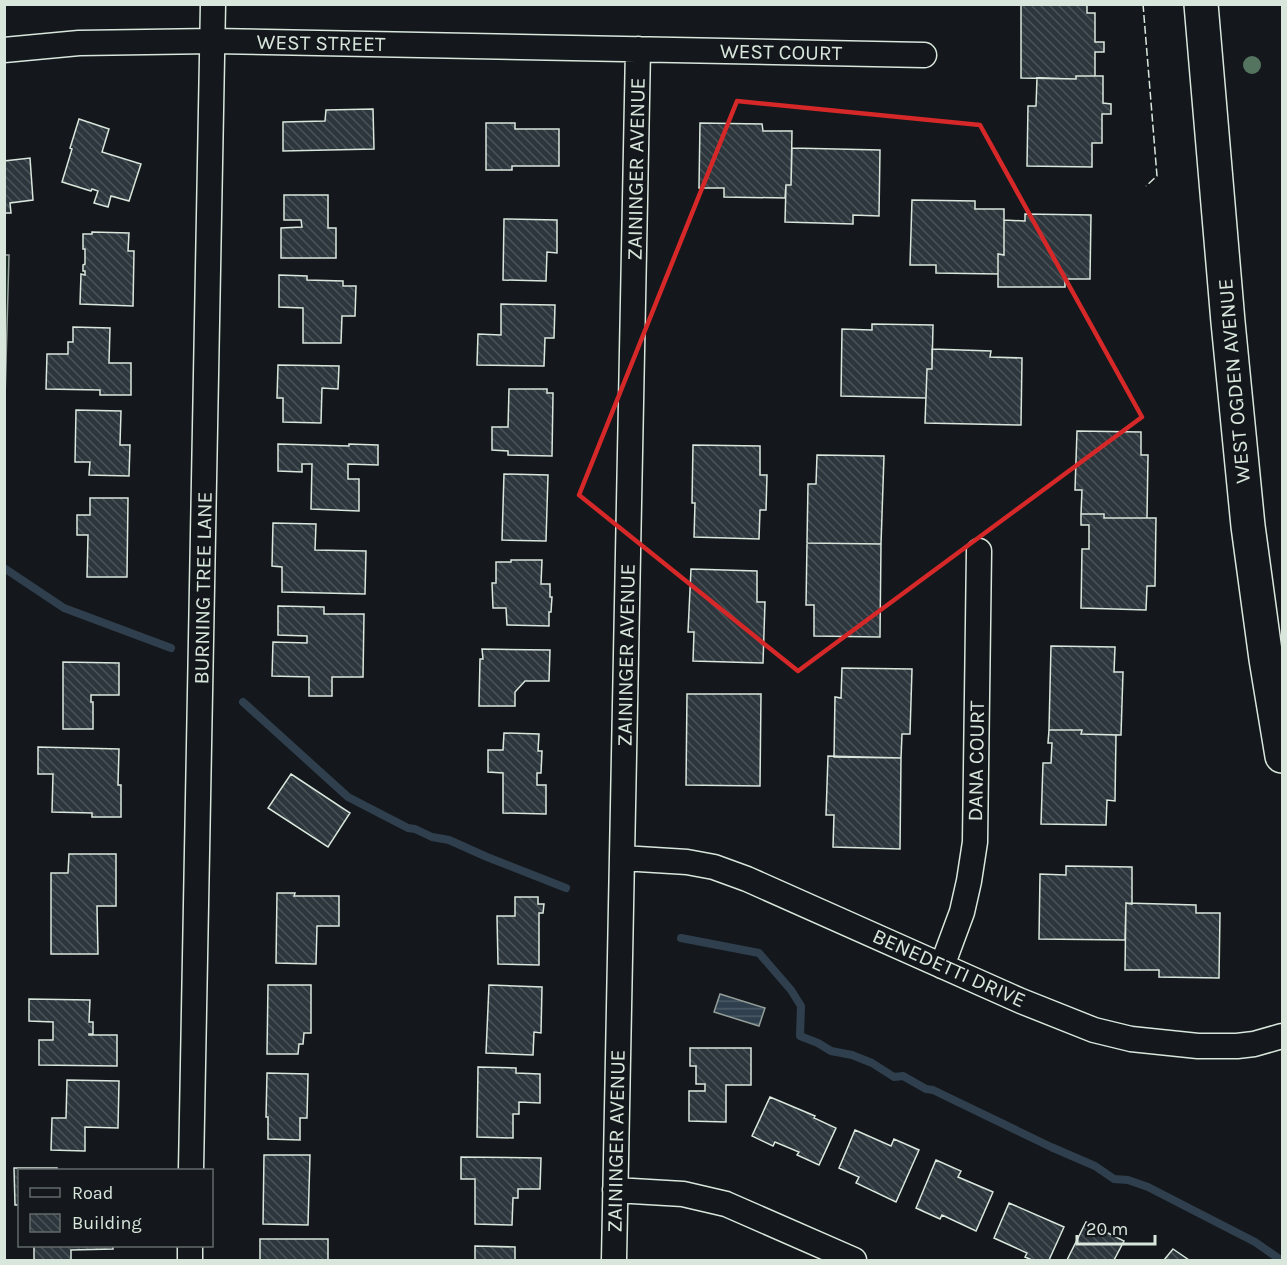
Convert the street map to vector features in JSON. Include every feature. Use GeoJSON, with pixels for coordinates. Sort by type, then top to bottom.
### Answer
{"type":"FeatureCollection","features":[{"type":"Feature","properties":{"kind":"main road","name":"WEST OGDEN AVENUE"},"geometry":{"type":"LineString","coordinates":[[1202,4],[1228,322],[1248,526],[1282,756]]}},
{"type":"Feature","properties":{"kind":"street","name":"BURNING TREE LANE"},"geometry":{"type":"LineString","coordinates":[[191,1169],[213,4]]}},
{"type":"Feature","properties":{"kind":"street","name":"WEST STREET"},"geometry":{"type":"LineString","coordinates":[[4,50],[79,43],[213,41],[638,49]]}},
{"type":"Feature","properties":{"kind":"street","name":"WEST COURT"},"geometry":{"type":"LineString","coordinates":[[638,49],[924,55]]}},
{"type":"Feature","properties":{"kind":"street","name":"ZAININGER AVENUE"},"geometry":{"type":"LineString","coordinates":[[614,1260],[638,49]]}},
{"type":"Feature","properties":{"kind":"street","name":"DANA COURT"},"geometry":{"type":"LineString","coordinates":[[942,966],[962,912],[975,842],[979,551]]}},
{"type":"Feature","properties":{"kind":"street","name":"BENEDETTI DRIVE"},"geometry":{"type":"LineString","coordinates":[[622,858],[687,862],[714,867],[747,879],[1021,1001],[1094,1029],[1131,1039],[1198,1046],[1237,1046],[1282,1036]]}},
{"type":"Feature","properties":{"kind":"street"},"geometry":{"type":"LineString","coordinates":[[615,1190],[684,1194],[726,1203],[854,1260]]}},
{"type":"Feature","properties":{"kind":"highlighted area"},"geometry":{"type":"Polygon","coordinates":[[[737,101],[980,125],[1142,417],[798,671],[579,495],[737,101]]]}},
{"type":"Feature","properties":{"kind":"green space"},"geometry":{"type":"Polygon","coordinates":[[[4,255],[9,255],[5,399],[4,255]]]}},
{"type":"Feature","properties":{"kind":"water"},"geometry":{"type":"Polygon","coordinates":[[[720,994],[765,1008],[759,1026],[714,1012],[720,994]]]}},
{"type":"Feature","properties":{"kind":"building"},"geometry":{"type":"Polygon","coordinates":[[[1021,4],[1087,4],[1087,13],[1095,13],[1095,42],[1104,42],[1104,52],[1095,52],[1095,76],[1076,76],[1076,79],[1021,78],[1021,4]]]}},
{"type":"Feature","properties":{"kind":"building"},"geometry":{"type":"Polygon","coordinates":[[[1076,76],[1103,76],[1103,103],[1111,104],[1111,114],[1102,114],[1102,143],[1092,143],[1092,167],[1027,166],[1028,106],[1036,106],[1037,78],[1076,79],[1076,76]]]}},
{"type":"Feature","properties":{"kind":"building"},"geometry":{"type":"Polygon","coordinates":[[[373,109],[374,149],[283,151],[283,122],[325,121],[326,110],[373,109]]]}},
{"type":"Feature","properties":{"kind":"building"},"geometry":{"type":"Polygon","coordinates":[[[79,119],[109,129],[102,152],[141,164],[129,201],[111,196],[108,207],[94,203],[98,191],[62,182],[79,119]]]}},
{"type":"Feature","properties":{"kind":"building"},"geometry":{"type":"Polygon","coordinates":[[[486,123],[515,123],[515,129],[559,129],[559,166],[512,166],[512,170],[486,170],[486,123]]]}},
{"type":"Feature","properties":{"kind":"building"},"geometry":{"type":"Polygon","coordinates":[[[700,123],[762,124],[763,131],[792,131],[791,185],[786,185],[785,198],[724,197],[724,188],[699,188],[700,123]]]}},
{"type":"Feature","properties":{"kind":"building"},"geometry":{"type":"Polygon","coordinates":[[[792,148],[880,150],[879,216],[853,215],[853,224],[785,222],[786,185],[791,185],[792,148]]]}},
{"type":"Feature","properties":{"kind":"building"},"geometry":{"type":"Polygon","coordinates":[[[30,158],[33,200],[10,203],[11,213],[4,213],[4,161],[30,158]]]}},
{"type":"Feature","properties":{"kind":"building"},"geometry":{"type":"Polygon","coordinates":[[[284,195],[328,195],[328,228],[336,228],[336,258],[281,258],[281,228],[302,227],[301,220],[284,220],[284,195]]]}},
{"type":"Feature","properties":{"kind":"building"},"geometry":{"type":"Polygon","coordinates":[[[912,200],[975,201],[975,209],[1004,209],[1004,255],[998,254],[998,274],[936,273],[936,265],[910,265],[912,200]]]}},
{"type":"Feature","properties":{"kind":"building"},"geometry":{"type":"Polygon","coordinates":[[[1025,214],[1091,215],[1090,279],[1065,279],[1065,287],[998,287],[998,254],[1004,255],[1004,220],[1025,221],[1025,214]]]}},
{"type":"Feature","properties":{"kind":"building"},"geometry":{"type":"Polygon","coordinates":[[[504,219],[557,220],[557,253],[547,252],[546,281],[503,280],[504,219]]]}},
{"type":"Feature","properties":{"kind":"building"},"geometry":{"type":"Polygon","coordinates":[[[92,232],[129,233],[128,251],[134,251],[133,306],[80,304],[81,274],[85,275],[83,271],[85,249],[83,249],[83,234],[92,234],[92,232]]]}},
{"type":"Feature","properties":{"kind":"building"},"geometry":{"type":"Polygon","coordinates":[[[279,275],[307,276],[307,280],[343,281],[343,286],[356,286],[355,316],[342,316],[341,343],[303,343],[303,308],[279,307],[279,275]]]}},
{"type":"Feature","properties":{"kind":"building"},"geometry":{"type":"Polygon","coordinates":[[[501,304],[555,305],[554,338],[545,338],[544,366],[477,365],[478,334],[501,335],[501,304]]]}},
{"type":"Feature","properties":{"kind":"building"},"geometry":{"type":"Polygon","coordinates":[[[872,324],[933,325],[932,369],[927,369],[926,398],[841,396],[842,329],[872,330],[872,324]]]}},
{"type":"Feature","properties":{"kind":"building"},"geometry":{"type":"Polygon","coordinates":[[[73,327],[110,328],[109,363],[131,363],[131,395],[100,395],[100,390],[46,389],[47,354],[68,354],[68,342],[73,342],[73,327]]]}},
{"type":"Feature","properties":{"kind":"building"},"geometry":{"type":"Polygon","coordinates":[[[932,349],[991,351],[990,357],[1022,358],[1021,425],[925,423],[927,369],[932,369],[932,349]]]}},
{"type":"Feature","properties":{"kind":"building"},"geometry":{"type":"Polygon","coordinates":[[[278,365],[339,366],[338,389],[322,388],[321,423],[283,422],[283,398],[277,398],[278,365]]]}},
{"type":"Feature","properties":{"kind":"building"},"geometry":{"type":"Polygon","coordinates":[[[509,389],[547,389],[547,393],[553,393],[552,456],[508,455],[508,451],[492,450],[492,427],[508,427],[509,389]]]}},
{"type":"Feature","properties":{"kind":"building"},"geometry":{"type":"Polygon","coordinates":[[[76,410],[121,411],[120,445],[130,445],[129,476],[89,475],[90,462],[75,462],[76,410]]]}},
{"type":"Feature","properties":{"kind":"building"},"geometry":{"type":"Polygon","coordinates":[[[1077,431],[1141,432],[1141,455],[1148,455],[1147,518],[1104,518],[1104,514],[1081,514],[1082,490],[1075,490],[1077,431]]]}},
{"type":"Feature","properties":{"kind":"building"},"geometry":{"type":"Polygon","coordinates":[[[278,444],[378,445],[378,465],[348,464],[348,479],[359,479],[359,511],[311,509],[312,464],[302,464],[302,472],[278,471],[278,444]]]}},
{"type":"Feature","properties":{"kind":"building"},"geometry":{"type":"Polygon","coordinates":[[[693,445],[760,446],[760,475],[767,475],[766,510],[760,510],[759,539],[694,537],[693,445]]]}},
{"type":"Feature","properties":{"kind":"building"},"geometry":{"type":"Polygon","coordinates":[[[817,455],[884,456],[881,544],[807,543],[808,484],[816,484],[817,455]]]}},
{"type":"Feature","properties":{"kind":"building"},"geometry":{"type":"Polygon","coordinates":[[[504,474],[548,475],[546,541],[502,540],[504,474]]]}},
{"type":"Feature","properties":{"kind":"building"},"geometry":{"type":"Polygon","coordinates":[[[90,498],[128,498],[127,577],[87,577],[88,535],[77,535],[77,515],[90,515],[90,498]]]}},
{"type":"Feature","properties":{"kind":"building"},"geometry":{"type":"Polygon","coordinates":[[[1081,514],[1104,514],[1104,518],[1156,518],[1155,586],[1147,586],[1146,610],[1081,608],[1082,549],[1089,549],[1089,525],[1081,525],[1081,514]]]}},
{"type":"Feature","properties":{"kind":"building"},"geometry":{"type":"Polygon","coordinates":[[[273,523],[316,524],[315,550],[366,551],[365,594],[282,592],[282,567],[272,566],[273,523]]]}},
{"type":"Feature","properties":{"kind":"building"},"geometry":{"type":"Polygon","coordinates":[[[807,543],[881,544],[880,637],[814,636],[814,605],[806,605],[807,543]]]}},
{"type":"Feature","properties":{"kind":"building"},"geometry":{"type":"Polygon","coordinates":[[[511,560],[542,560],[541,584],[550,584],[550,597],[552,597],[549,626],[507,625],[506,608],[493,608],[492,583],[496,583],[496,562],[511,562],[511,560]]]}},
{"type":"Feature","properties":{"kind":"building"},"geometry":{"type":"Polygon","coordinates":[[[691,569],[757,571],[757,602],[765,602],[763,663],[693,661],[694,632],[688,632],[691,569]]]}},
{"type":"Feature","properties":{"kind":"building"},"geometry":{"type":"Polygon","coordinates":[[[278,606],[324,607],[324,614],[364,614],[363,677],[332,677],[332,696],[309,696],[309,677],[272,676],[273,642],[307,643],[307,636],[278,635],[278,606]]]}},
{"type":"Feature","properties":{"kind":"building"},"geometry":{"type":"Polygon","coordinates":[[[1051,646],[1115,647],[1114,672],[1123,672],[1121,735],[1081,734],[1082,730],[1049,730],[1051,646]]]}},
{"type":"Feature","properties":{"kind":"building"},"geometry":{"type":"Polygon","coordinates":[[[482,649],[550,650],[549,681],[525,681],[515,692],[515,706],[479,706],[482,649]]]}},
{"type":"Feature","properties":{"kind":"building"},"geometry":{"type":"Polygon","coordinates":[[[63,662],[119,663],[119,695],[91,695],[93,729],[63,729],[63,662]]]}},
{"type":"Feature","properties":{"kind":"building"},"geometry":{"type":"Polygon","coordinates":[[[842,668],[912,669],[910,734],[902,734],[901,758],[834,757],[835,697],[841,698],[842,668]]]}},
{"type":"Feature","properties":{"kind":"building"},"geometry":{"type":"Polygon","coordinates":[[[687,694],[761,694],[760,786],[686,785],[687,694]]]}},
{"type":"Feature","properties":{"kind":"building"},"geometry":{"type":"Polygon","coordinates":[[[1049,730],[1082,730],[1081,734],[1116,735],[1115,801],[1107,800],[1106,825],[1041,824],[1043,763],[1051,763],[1052,743],[1048,743],[1049,730]]]}},
{"type":"Feature","properties":{"kind":"building"},"geometry":{"type":"Polygon","coordinates":[[[504,733],[539,734],[538,751],[542,751],[541,773],[537,773],[537,785],[546,785],[546,814],[503,813],[503,773],[488,772],[488,750],[503,750],[504,733]]]}},
{"type":"Feature","properties":{"kind":"building"},"geometry":{"type":"Polygon","coordinates":[[[38,747],[119,749],[118,785],[121,785],[121,817],[92,817],[92,813],[52,812],[53,774],[38,774],[38,747]]]}},
{"type":"Feature","properties":{"kind":"building"},"geometry":{"type":"Polygon","coordinates":[[[828,756],[901,758],[900,849],[833,847],[834,815],[826,815],[828,756]]]}},
{"type":"Feature","properties":{"kind":"building"},"geometry":{"type":"Polygon","coordinates":[[[291,774],[350,813],[328,847],[268,808],[291,774]]]}},
{"type":"Feature","properties":{"kind":"building"},"geometry":{"type":"Polygon","coordinates":[[[69,854],[116,854],[116,906],[97,906],[98,954],[51,954],[51,873],[68,873],[69,854]]]}},
{"type":"Feature","properties":{"kind":"building"},"geometry":{"type":"Polygon","coordinates":[[[1066,866],[1132,867],[1132,904],[1126,903],[1125,940],[1039,939],[1040,874],[1066,875],[1066,866]]]}},
{"type":"Feature","properties":{"kind":"building"},"geometry":{"type":"Polygon","coordinates":[[[277,893],[295,893],[294,896],[339,896],[339,926],[317,926],[316,964],[276,963],[277,893]]]}},
{"type":"Feature","properties":{"kind":"building"},"geometry":{"type":"Polygon","coordinates":[[[515,897],[538,897],[538,904],[544,904],[543,913],[539,913],[539,965],[498,964],[497,916],[515,916],[515,897]]]}},
{"type":"Feature","properties":{"kind":"building"},"geometry":{"type":"Polygon","coordinates":[[[1126,903],[1196,905],[1196,913],[1220,913],[1219,978],[1159,977],[1159,970],[1125,970],[1126,903]]]}},
{"type":"Feature","properties":{"kind":"building"},"geometry":{"type":"Polygon","coordinates":[[[268,985],[311,985],[311,1033],[304,1033],[303,1044],[299,1044],[298,1054],[267,1054],[268,985]]]}},
{"type":"Feature","properties":{"kind":"building"},"geometry":{"type":"Polygon","coordinates":[[[489,985],[542,987],[541,1033],[534,1032],[533,1055],[486,1053],[489,985]]]}},
{"type":"Feature","properties":{"kind":"building"},"geometry":{"type":"Polygon","coordinates":[[[29,999],[90,1000],[89,1022],[93,1022],[93,1034],[89,1035],[117,1035],[117,1066],[39,1065],[39,1040],[53,1040],[53,1022],[29,1021],[29,999]]]}},
{"type":"Feature","properties":{"kind":"building"},"geometry":{"type":"Polygon","coordinates":[[[690,1048],[751,1048],[751,1085],[726,1085],[726,1122],[689,1121],[689,1091],[705,1091],[705,1084],[696,1084],[696,1066],[690,1066],[690,1048]]]}},
{"type":"Feature","properties":{"kind":"building"},"geometry":{"type":"Polygon","coordinates":[[[478,1067],[516,1068],[516,1073],[540,1074],[540,1103],[519,1102],[519,1114],[513,1114],[513,1138],[477,1137],[478,1067]]]}},
{"type":"Feature","properties":{"kind":"building"},"geometry":{"type":"Polygon","coordinates":[[[267,1073],[308,1074],[307,1118],[300,1118],[300,1140],[268,1139],[267,1073]]]}},
{"type":"Feature","properties":{"kind":"building"},"geometry":{"type":"Polygon","coordinates":[[[67,1080],[119,1081],[118,1128],[85,1127],[85,1151],[51,1150],[52,1118],[66,1118],[67,1080]]]}},
{"type":"Feature","properties":{"kind":"building"},"geometry":{"type":"Polygon","coordinates":[[[770,1097],[815,1116],[814,1118],[836,1128],[819,1165],[797,1155],[799,1152],[775,1142],[773,1146],[752,1136],[770,1097]]]}},
{"type":"Feature","properties":{"kind":"building"},"geometry":{"type":"Polygon","coordinates":[[[855,1130],[891,1146],[894,1139],[919,1150],[896,1202],[856,1183],[859,1177],[839,1168],[855,1130]]]}},
{"type":"Feature","properties":{"kind":"building"},"geometry":{"type":"Polygon","coordinates":[[[264,1155],[310,1155],[308,1225],[263,1224],[264,1155]]]}},
{"type":"Feature","properties":{"kind":"building"},"geometry":{"type":"Polygon","coordinates":[[[461,1157],[541,1158],[540,1189],[518,1189],[518,1198],[513,1198],[512,1225],[475,1224],[475,1179],[461,1179],[461,1157]]]}},
{"type":"Feature","properties":{"kind":"building"},"geometry":{"type":"Polygon","coordinates":[[[936,1160],[961,1171],[958,1177],[993,1192],[976,1231],[942,1215],[940,1219],[916,1208],[936,1160]]]}},
{"type":"Feature","properties":{"kind":"building"},"geometry":{"type":"Polygon","coordinates":[[[14,1168],[57,1168],[18,1169],[18,1205],[15,1205],[14,1168]]]}},
{"type":"Feature","properties":{"kind":"building"},"geometry":{"type":"Polygon","coordinates":[[[1009,1203],[1064,1227],[1049,1260],[1032,1260],[1025,1257],[1027,1253],[994,1238],[1009,1203]]]}},
{"type":"Feature","properties":{"kind":"building"},"geometry":{"type":"Polygon","coordinates":[[[1086,1222],[1124,1241],[1114,1260],[1067,1260],[1086,1222]]]}},
{"type":"Feature","properties":{"kind":"building"},"geometry":{"type":"Polygon","coordinates":[[[260,1239],[328,1239],[328,1260],[260,1260],[260,1239]]]}},
{"type":"Feature","properties":{"kind":"building"},"geometry":{"type":"Polygon","coordinates":[[[475,1246],[515,1247],[515,1260],[475,1260],[475,1246]]]}},
{"type":"Feature","properties":{"kind":"building"},"geometry":{"type":"Polygon","coordinates":[[[34,1247],[113,1247],[113,1249],[71,1250],[71,1260],[34,1260],[34,1247]]]}},
{"type":"Feature","properties":{"kind":"building"},"geometry":{"type":"Polygon","coordinates":[[[1173,1249],[1189,1260],[1164,1260],[1173,1249]]]}},
{"type":"Feature","properties":{"kind":"waterway"},"geometry":{"type":"LineString","coordinates":[[4,568],[64,608],[171,648]]}},
{"type":"Feature","properties":{"kind":"waterway"},"geometry":{"type":"LineString","coordinates":[[243,702],[348,797],[408,828],[432,837],[449,840],[566,888]]}},
{"type":"Feature","properties":{"kind":"waterway"},"geometry":{"type":"LineString","coordinates":[[681,938],[759,953],[791,990],[801,1006],[800,1036],[831,1051],[852,1055],[872,1063],[894,1077],[903,1076],[926,1089],[933,1090],[1095,1166],[1114,1179],[1128,1180],[1148,1187],[1255,1242],[1281,1260]]}},
{"type":"Feature","properties":{"kind":"fence"},"geometry":{"type":"LineString","coordinates":[[1143,4],[1157,176],[1146,186]]}}]}
